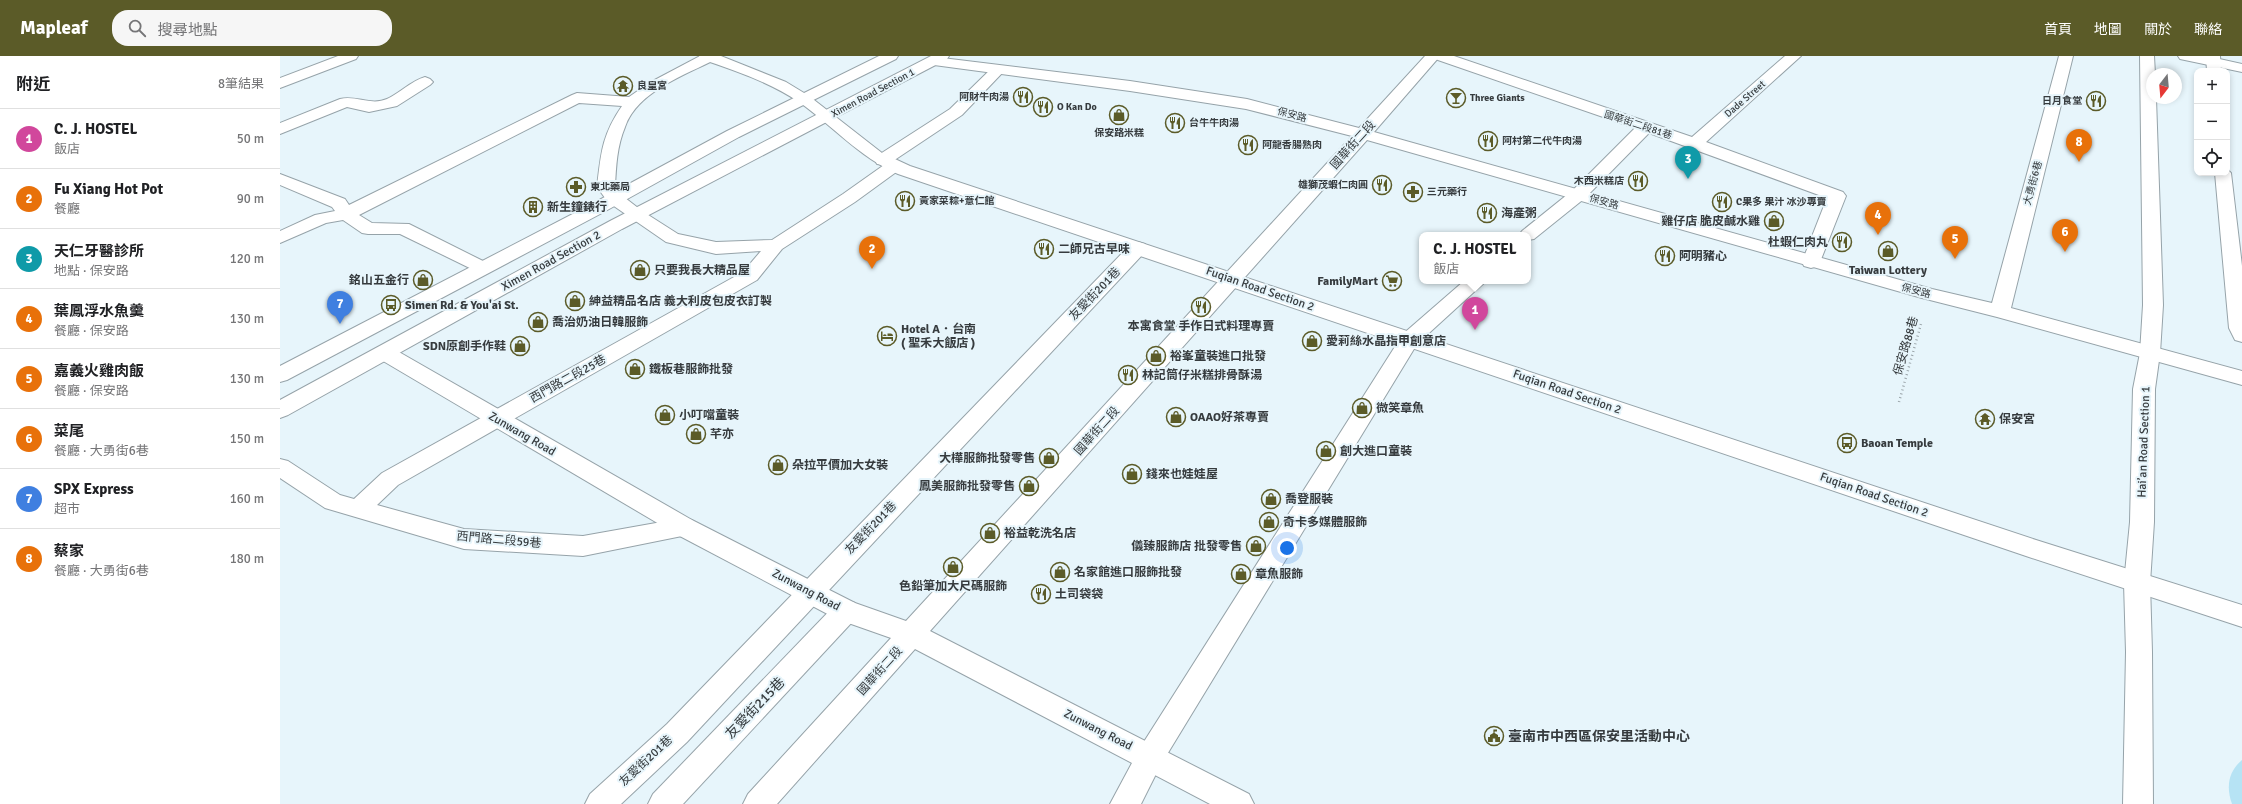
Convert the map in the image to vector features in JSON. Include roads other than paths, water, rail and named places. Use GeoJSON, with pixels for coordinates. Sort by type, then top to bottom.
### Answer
{"type":"FeatureCollection","features":[{"type":"Feature","properties":{"kind":"street"},"geometry":{"type":"LineString","coordinates":[[280,83],[351,56]]}},
{"type":"Feature","properties":{"kind":"street"},"geometry":{"type":"LineString","coordinates":[[709,56],[654,86],[632,102],[617,125],[609,152],[606,187],[614,198],[636,215],[672,238],[716,248],[776,245],[849,198],[888,163],[956,112],[999,69]]}},
{"type":"Feature","properties":{"kind":"street","name":"Fuqian Road Section 2"},"geometry":{"type":"LineString","coordinates":[[709,56],[772,82],[804,100],[888,163],[1232,280],[2137,583],[2242,616]]}},
{"type":"Feature","properties":{"kind":"street"},"geometry":{"type":"LineString","coordinates":[[804,100],[891,56]]}},
{"type":"Feature","properties":{"kind":"street","name":"國華街二段"},"geometry":{"type":"LineString","coordinates":[[758,804],[913,635],[1433,56]]}},
{"type":"Feature","properties":{"kind":"street","name":"國華街二段81巷"},"geometry":{"type":"LineString","coordinates":[[1440,56],[1644,127],[1696,143],[1837,196],[1811,262]]}},
{"type":"Feature","properties":{"kind":"street","name":"Dade Street"},"geometry":{"type":"LineString","coordinates":[[1696,143],[1794,56]]}},
{"type":"Feature","properties":{"kind":"street","name":"大勇街6巷"},"geometry":{"type":"LineString","coordinates":[[2000,311],[2066,56]]}},
{"type":"Feature","properties":{"kind":"street","name":"Hai’an Road Section 1"},"geometry":{"type":"LineString","coordinates":[[2138,804],[2139,652],[2137,583],[2142,522],[2144,389],[2150,353],[2153,305],[2147,56]]}},
{"type":"Feature","properties":{"kind":"street"},"geometry":{"type":"LineString","coordinates":[[2185,56],[2242,68]]}},
{"type":"Feature","properties":{"kind":"street","name":"保安路"},"geometry":{"type":"LineString","coordinates":[[938,58],[999,69],[1130,86],[1247,104],[1364,134],[1579,194],[1811,262],[1929,294],[2000,311],[2242,378]]}},
{"type":"Feature","properties":{"kind":"street","name":"Ximen Road Section 1"},"geometry":{"type":"LineString","coordinates":[[826,118],[938,58]]}},
{"type":"Feature","properties":{"kind":"street"},"geometry":{"type":"LineString","coordinates":[[280,129],[346,102],[368,107],[391,103],[425,82]]}},
{"type":"Feature","properties":{"kind":"street"},"geometry":{"type":"LineString","coordinates":[[280,238],[321,218],[346,214],[577,98],[632,102]]}},
{"type":"Feature","properties":{"kind":"street","name":"Ximen Road Section 2"},"geometry":{"type":"LineString","coordinates":[[280,375],[734,134],[804,100]]}},
{"type":"Feature","properties":{"kind":"street","name":"Ximen Road Section 2"},"geometry":{"type":"LineString","coordinates":[[280,410],[636,215],[764,147],[826,118]]}},
{"type":"Feature","properties":{"kind":"street"},"geometry":{"type":"LineString","coordinates":[[1531,233],[1579,194],[1644,127]]}},
{"type":"Feature","properties":{"kind":"street"},"geometry":{"type":"LineString","coordinates":[[2223,176],[2239,328],[2242,335]]}},
{"type":"Feature","properties":{"kind":"street"},"geometry":{"type":"LineString","coordinates":[[280,178],[339,203],[346,214],[368,229],[403,228],[482,268]]}},
{"type":"Feature","properties":{"kind":"street","name":"西門路二段25巷"},"geometry":{"type":"LineString","coordinates":[[358,510],[390,479],[643,338],[750,276],[776,245]]}},
{"type":"Feature","properties":{"kind":"street","name":"友愛街201巷"},"geometry":{"type":"LineString","coordinates":[[600,804],[677,733],[1138,248]]}},
{"type":"Feature","properties":{"kind":"street"},"geometry":{"type":"LineString","coordinates":[[1125,804],[1150,757],[1410,339],[1473,284]]}},
{"type":"Feature","properties":{"kind":"street","name":"Zunwang Road"},"geometry":{"type":"LineString","coordinates":[[385,353],[496,419],[684,526],[846,611],[913,635],[1239,804]]}},
{"type":"Feature","properties":{"kind":"street","name":"西門路二段59巷"},"geometry":{"type":"LineString","coordinates":[[280,467],[333,502],[464,539],[583,546],[684,526]]}},
{"type":"Feature","properties":{"kind":"street","name":"友愛街215巷"},"geometry":{"type":"LineString","coordinates":[[663,804],[846,611]]}},
{"type":"Feature","properties":{"kind":"place","name":"良皇宮"},"geometry":{"type":"Point","coordinates":[623,86]}},
{"type":"Feature","properties":{"kind":"place","name":"阿財牛肉湯"},"geometry":{"type":"Point","coordinates":[1023,97]}},
{"type":"Feature","properties":{"kind":"place","name":"Three Giants"},"geometry":{"type":"Point","coordinates":[1456,98]}},
{"type":"Feature","properties":{"kind":"place","name":"日月食堂"},"geometry":{"type":"Point","coordinates":[2096,101]}},
{"type":"Feature","properties":{"kind":"place","name":"O Kan Do"},"geometry":{"type":"Point","coordinates":[1043,107]}},
{"type":"Feature","properties":{"kind":"place","name":"保安路米糕"},"geometry":{"type":"Point","coordinates":[1119,115]}},
{"type":"Feature","properties":{"kind":"place","name":"台牛牛肉湯"},"geometry":{"type":"Point","coordinates":[1175,123]}},
{"type":"Feature","properties":{"kind":"place","name":"阿村第二代牛肉湯"},"geometry":{"type":"Point","coordinates":[1488,141]}},
{"type":"Feature","properties":{"kind":"place","name":"阿龍香腸熟肉"},"geometry":{"type":"Point","coordinates":[1248,145]}},
{"type":"Feature","properties":{"kind":"place","name":"蔡家"},"geometry":{"type":"Point","coordinates":[2079,162]}},
{"type":"Feature","properties":{"kind":"place","name":"天仁牙醫診所"},"geometry":{"type":"Point","coordinates":[1688,179]}},
{"type":"Feature","properties":{"kind":"place","name":"木西米糕店"},"geometry":{"type":"Point","coordinates":[1638,181]}},
{"type":"Feature","properties":{"kind":"place","name":"雄獅茂蝦仁肉圓"},"geometry":{"type":"Point","coordinates":[1382,185]}},
{"type":"Feature","properties":{"kind":"place","name":"東北藥局"},"geometry":{"type":"Point","coordinates":[576,187]}},
{"type":"Feature","properties":{"kind":"place","name":"三元藥行"},"geometry":{"type":"Point","coordinates":[1413,192]}},
{"type":"Feature","properties":{"kind":"place","name":"黃家菜粽+薏仁館"},"geometry":{"type":"Point","coordinates":[905,201]}},
{"type":"Feature","properties":{"kind":"place","name":"C果多 果汁 冰沙專賣"},"geometry":{"type":"Point","coordinates":[1722,202]}},
{"type":"Feature","properties":{"kind":"place","name":"新生鐘錶行"},"geometry":{"type":"Point","coordinates":[533,207]}},
{"type":"Feature","properties":{"kind":"place","name":"海產粥"},"geometry":{"type":"Point","coordinates":[1487,213]}},
{"type":"Feature","properties":{"kind":"place","name":"雞仔店 脆皮鹹水雞"},"geometry":{"type":"Point","coordinates":[1774,221]}},
{"type":"Feature","properties":{"kind":"place","name":"葉鳳浮水魚羹"},"geometry":{"type":"Point","coordinates":[1878,235]}},
{"type":"Feature","properties":{"kind":"place","name":"杜蝦仁肉丸"},"geometry":{"type":"Point","coordinates":[1842,242]}},
{"type":"Feature","properties":{"kind":"place","name":"二師兄古早味"},"geometry":{"type":"Point","coordinates":[1044,249]}},
{"type":"Feature","properties":{"kind":"place","name":"Taiwan Lottery"},"geometry":{"type":"Point","coordinates":[1888,251]}},
{"type":"Feature","properties":{"kind":"place","name":"菜尾"},"geometry":{"type":"Point","coordinates":[2065,252]}},
{"type":"Feature","properties":{"kind":"place","name":"阿明豬心"},"geometry":{"type":"Point","coordinates":[1665,256]}},
{"type":"Feature","properties":{"kind":"place","name":"嘉義火雞肉飯"},"geometry":{"type":"Point","coordinates":[1955,259]}},
{"type":"Feature","properties":{"kind":"place","name":"Fu Xiang Hot Pot"},"geometry":{"type":"Point","coordinates":[872,269]}},
{"type":"Feature","properties":{"kind":"place","name":"只要我長大精品屋"},"geometry":{"type":"Point","coordinates":[640,270]}},
{"type":"Feature","properties":{"kind":"place","name":"銘山五金行"},"geometry":{"type":"Point","coordinates":[423,280]}},
{"type":"Feature","properties":{"kind":"place","name":"FamilyMart"},"geometry":{"type":"Point","coordinates":[1392,281]}},
{"type":"Feature","properties":{"kind":"place","name":"紳益精品名店 義大利皮包皮衣訂製"},"geometry":{"type":"Point","coordinates":[575,301]}},
{"type":"Feature","properties":{"kind":"place","name":"Simen Rd. & You'ai St."},"geometry":{"type":"Point","coordinates":[391,305]}},
{"type":"Feature","properties":{"kind":"place","name":"本寓食堂 手作日式料理專賣"},"geometry":{"type":"Point","coordinates":[1201,307]}},
{"type":"Feature","properties":{"kind":"place","name":"喬治奶油日韓服飾"},"geometry":{"type":"Point","coordinates":[538,322]}},
{"type":"Feature","properties":{"kind":"place","name":"SPX Express"},"geometry":{"type":"Point","coordinates":[340,324]}},
{"type":"Feature","properties":{"kind":"place","name":"C. J. HOSTEL"},"geometry":{"type":"Point","coordinates":[1475,330]}},
{"type":"Feature","properties":{"kind":"place","name":"Hotel A．台南 ( 聖禾大飯店 )"},"geometry":{"type":"Point","coordinates":[887,336]}},
{"type":"Feature","properties":{"kind":"place","name":"愛莉絲水晶指甲創意店"},"geometry":{"type":"Point","coordinates":[1312,341]}},
{"type":"Feature","properties":{"kind":"place","name":"SDN原創手作鞋"},"geometry":{"type":"Point","coordinates":[520,346]}},
{"type":"Feature","properties":{"kind":"place","name":"裕峯童裝進口批發"},"geometry":{"type":"Point","coordinates":[1156,356]}},
{"type":"Feature","properties":{"kind":"place","name":"鐵板巷服飾批發"},"geometry":{"type":"Point","coordinates":[635,369]}},
{"type":"Feature","properties":{"kind":"place","name":"林記筒仔米糕排骨酥湯"},"geometry":{"type":"Point","coordinates":[1128,375]}},
{"type":"Feature","properties":{"kind":"place","name":"微笑章魚"},"geometry":{"type":"Point","coordinates":[1362,408]}},
{"type":"Feature","properties":{"kind":"place","name":"小叮噹童裝"},"geometry":{"type":"Point","coordinates":[665,415]}},
{"type":"Feature","properties":{"kind":"place","name":"OAAO好茶專賣"},"geometry":{"type":"Point","coordinates":[1176,417]}},
{"type":"Feature","properties":{"kind":"place","name":"保安宮"},"geometry":{"type":"Point","coordinates":[1985,419]}},
{"type":"Feature","properties":{"kind":"place","name":"芊亦"},"geometry":{"type":"Point","coordinates":[696,434]}},
{"type":"Feature","properties":{"kind":"place","name":"Baoan Temple"},"geometry":{"type":"Point","coordinates":[1847,443]}},
{"type":"Feature","properties":{"kind":"place","name":"創大進口童裝"},"geometry":{"type":"Point","coordinates":[1326,451]}},
{"type":"Feature","properties":{"kind":"place","name":"大樺服飾批發零售"},"geometry":{"type":"Point","coordinates":[1049,458]}},
{"type":"Feature","properties":{"kind":"place","name":"朵拉平價加大女裝"},"geometry":{"type":"Point","coordinates":[778,465]}},
{"type":"Feature","properties":{"kind":"place","name":"錢來也娃娃屋"},"geometry":{"type":"Point","coordinates":[1132,474]}},
{"type":"Feature","properties":{"kind":"place","name":"鳳美服飾批發零售"},"geometry":{"type":"Point","coordinates":[1029,486]}},
{"type":"Feature","properties":{"kind":"place","name":"喬登服裝"},"geometry":{"type":"Point","coordinates":[1271,499]}},
{"type":"Feature","properties":{"kind":"place","name":"奇卡多媒體服飾"},"geometry":{"type":"Point","coordinates":[1269,522]}},
{"type":"Feature","properties":{"kind":"place","name":"裕益乾洗名店"},"geometry":{"type":"Point","coordinates":[990,533]}},
{"type":"Feature","properties":{"kind":"place","name":"儀臻服飾店 批發零售"},"geometry":{"type":"Point","coordinates":[1256,546]}},
{"type":"Feature","properties":{"kind":"place","name":"色鉛筆加大尺碼服飾"},"geometry":{"type":"Point","coordinates":[953,567]}},
{"type":"Feature","properties":{"kind":"place","name":"名家館進口服飾批發"},"geometry":{"type":"Point","coordinates":[1060,572]}},
{"type":"Feature","properties":{"kind":"place","name":"章魚服飾"},"geometry":{"type":"Point","coordinates":[1241,574]}},
{"type":"Feature","properties":{"kind":"place","name":"土司袋袋"},"geometry":{"type":"Point","coordinates":[1041,594]}},
{"type":"Feature","properties":{"kind":"place","name":"臺南市中西區保安里活動中心"},"geometry":{"type":"Point","coordinates":[1494,736]}}]}
